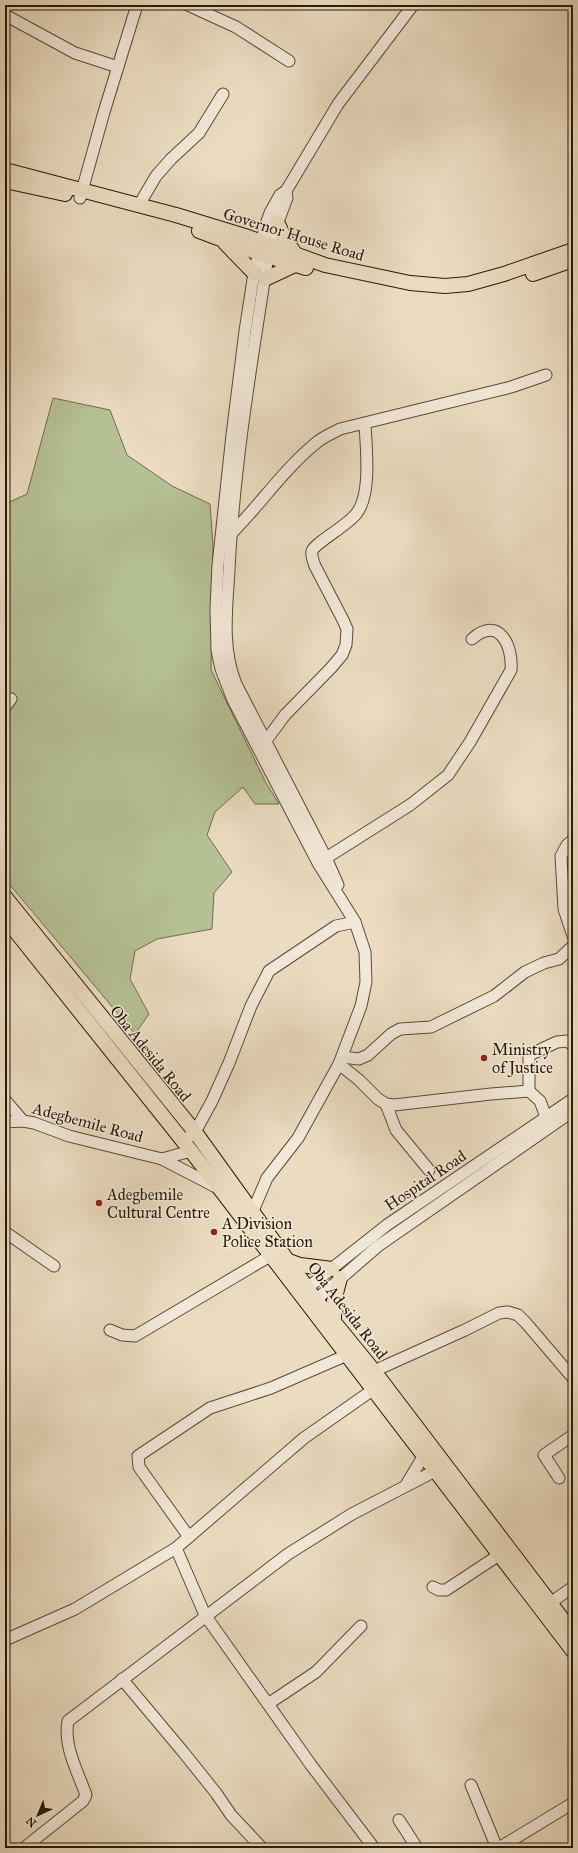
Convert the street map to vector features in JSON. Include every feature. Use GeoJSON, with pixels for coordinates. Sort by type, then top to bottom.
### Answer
{"type":"FeatureCollection","features":[{"type":"Feature","properties":{"kind":"main road","name":"Governor House Road"},"geometry":{"type":"LineString","coordinates":[[5,179],[139,205],[356,281],[439,295],[464,294],[489,288],[573,260]]}},
{"type":"Feature","properties":{"kind":"main road","name":"Governor House Road"},"geometry":{"type":"LineString","coordinates":[[81,193],[222,240],[265,250]]}},
{"type":"Feature","properties":{"kind":"main road"},"geometry":{"type":"LineString","coordinates":[[222,240],[260,276],[295,260],[277,222]]}},
{"type":"Feature","properties":{"kind":"main road","name":"Governor House Road"},"geometry":{"type":"LineString","coordinates":[[295,260],[410,283],[456,286],[504,274],[573,250]]}},
{"type":"Feature","properties":{"kind":"main road","name":"Oba Adesida Road"},"geometry":{"type":"LineString","coordinates":[[5,897],[194,1132],[286,1260],[303,1291]]}},
{"type":"Feature","properties":{"kind":"main road","name":"Oba Adesida Road"},"geometry":{"type":"LineString","coordinates":[[5,918],[187,1146],[270,1256],[313,1303],[347,1355],[435,1471],[503,1552],[550,1602],[573,1633]]}},
{"type":"Feature","properties":{"kind":"main road"},"geometry":{"type":"LineString","coordinates":[[286,1260],[336,1274],[334,1322]]}},
{"type":"Feature","properties":{"kind":"main road","name":"Oba Adesida Road"},"geometry":{"type":"LineString","coordinates":[[313,1303],[334,1322],[374,1371],[573,1651]]}},
{"type":"Feature","properties":{"kind":"street"},"geometry":{"type":"LineString","coordinates":[[81,193],[137,5]]}},
{"type":"Feature","properties":{"kind":"street"},"geometry":{"type":"LineString","coordinates":[[188,5],[236,27],[289,61]]}},
{"type":"Feature","properties":{"kind":"street"},"geometry":{"type":"LineString","coordinates":[[252,1213],[267,1178],[298,1138],[340,1060],[361,1006],[366,982],[365,952],[356,922],[318,862],[233,700],[221,669],[217,650],[216,609],[223,517],[243,346],[260,276],[270,213],[280,195],[286,191],[338,104],[413,5]]}},
{"type":"Feature","properties":{"kind":"street"},"geometry":{"type":"LineString","coordinates":[[5,15],[75,53],[118,66]]}},
{"type":"Feature","properties":{"kind":"street"},"geometry":{"type":"LineString","coordinates":[[139,205],[156,176],[171,159],[199,133],[223,94]]}},
{"type":"Feature","properties":{"kind":"street"},"geometry":{"type":"LineString","coordinates":[[265,250],[286,198],[286,191]]}},
{"type":"Feature","properties":{"kind":"street"},"geometry":{"type":"LineString","coordinates":[[260,276],[230,535],[226,606],[227,646],[230,665],[236,684],[340,888],[345,903],[336,926]]}},
{"type":"Feature","properties":{"kind":"street"},"geometry":{"type":"LineString","coordinates":[[230,535],[252,513],[286,471],[317,442],[340,429],[511,388],[546,375]]}},
{"type":"Feature","properties":{"kind":"street"},"geometry":{"type":"LineString","coordinates":[[265,742],[285,715],[342,655],[346,645],[347,629],[315,566],[312,558],[312,551],[317,544],[338,531],[361,507],[368,467],[365,424]]}},
{"type":"Feature","properties":{"kind":"street"},"geometry":{"type":"LineString","coordinates":[[326,858],[429,792],[448,776],[462,755],[511,670],[512,661],[506,641],[502,634],[486,631],[478,633],[472,639]]}},
{"type":"Feature","properties":{"kind":"street"},"geometry":{"type":"LineString","coordinates":[[573,840],[567,845],[561,856],[564,909],[573,936]]}},
{"type":"Feature","properties":{"kind":"street"},"geometry":{"type":"LineString","coordinates":[[162,1159],[187,1146],[215,1095],[251,1006],[269,971],[336,926],[356,922]]}},
{"type":"Feature","properties":{"kind":"street"},"geometry":{"type":"LineString","coordinates":[[340,1060],[359,1059],[368,1055],[391,1034],[400,1029],[431,1027],[494,996],[525,972],[544,963],[559,959],[573,946]]}},
{"type":"Feature","properties":{"kind":"street"},"geometry":{"type":"LineString","coordinates":[[529,1092],[529,1055],[557,1042],[567,1041],[573,1045]]}},
{"type":"Feature","properties":{"kind":"street"},"geometry":{"type":"LineString","coordinates":[[340,1060],[378,1099],[386,1104],[402,1104],[491,1094],[529,1092],[540,1100],[546,1117]]}},
{"type":"Feature","properties":{"kind":"street","name":"Hospital Road"},"geometry":{"type":"LineString","coordinates":[[313,1303],[336,1274],[387,1225],[573,1099]]}},
{"type":"Feature","properties":{"kind":"street"},"geometry":{"type":"LineString","coordinates":[[5,1100],[23,1121]]}},
{"type":"Feature","properties":{"kind":"street"},"geometry":{"type":"LineString","coordinates":[[386,1104],[396,1130],[429,1170]]}},
{"type":"Feature","properties":{"kind":"street","name":"Hospital Road"},"geometry":{"type":"LineString","coordinates":[[303,1291],[336,1274],[378,1246],[420,1215],[573,1111]]}},
{"type":"Feature","properties":{"kind":"street","name":"Adegbemile Road"},"geometry":{"type":"LineString","coordinates":[[5,1122],[23,1121],[69,1136],[162,1159],[218,1188]]}},
{"type":"Feature","properties":{"kind":"street"},"geometry":{"type":"LineString","coordinates":[[5,1232],[54,1266]]}},
{"type":"Feature","properties":{"kind":"street"},"geometry":{"type":"LineString","coordinates":[[110,1330],[122,1335],[135,1336],[270,1256]]}},
{"type":"Feature","properties":{"kind":"street"},"geometry":{"type":"LineString","coordinates":[[374,1371],[499,1313],[508,1312],[518,1315],[526,1323],[573,1378]]}},
{"type":"Feature","properties":{"kind":"street"},"geometry":{"type":"LineString","coordinates":[[189,1537],[139,1467],[138,1456],[210,1408],[271,1388],[347,1355]]}},
{"type":"Feature","properties":{"kind":"street"},"geometry":{"type":"LineString","coordinates":[[5,1640],[75,1610],[176,1548],[304,1438],[374,1389]]}},
{"type":"Feature","properties":{"kind":"street"},"geometry":{"type":"LineString","coordinates":[[559,1478],[544,1455],[573,1435]]}},
{"type":"Feature","properties":{"kind":"street"},"geometry":{"type":"LineString","coordinates":[[406,1486],[424,1455]]}},
{"type":"Feature","properties":{"kind":"street"},"geometry":{"type":"LineString","coordinates":[[24,1848],[86,1796],[67,1743],[66,1732],[68,1721],[205,1615],[288,1554],[352,1514],[435,1471]]}},
{"type":"Feature","properties":{"kind":"street"},"geometry":{"type":"LineString","coordinates":[[176,1548],[205,1615],[311,1765],[374,1848]]}},
{"type":"Feature","properties":{"kind":"street"},"geometry":{"type":"LineString","coordinates":[[432,1587],[439,1590],[446,1590],[503,1552]]}},
{"type":"Feature","properties":{"kind":"street"},"geometry":{"type":"LineString","coordinates":[[550,1602],[573,1587]]}},
{"type":"Feature","properties":{"kind":"street"},"geometry":{"type":"LineString","coordinates":[[268,1704],[316,1672],[361,1626]]}},
{"type":"Feature","properties":{"kind":"street"},"geometry":{"type":"LineString","coordinates":[[122,1679],[184,1753],[216,1793],[231,1815],[262,1848]]}},
{"type":"Feature","properties":{"kind":"street"},"geometry":{"type":"LineString","coordinates":[[471,1785],[498,1848],[573,1803]]}},
{"type":"Feature","properties":{"kind":"street"},"geometry":{"type":"LineString","coordinates":[[399,1820],[417,1848]]}},
{"type":"Feature","properties":{"kind":"green space"},"geometry":{"type":"Polygon","coordinates":[[[53,398],[110,410],[127,455],[172,486],[210,504],[213,546],[211,670],[266,783],[279,804],[255,804],[243,787],[215,812],[207,835],[232,872],[214,893],[212,929],[157,939],[135,951],[130,979],[149,1014],[135,1034],[5,879],[5,504],[27,494],[53,398]]]}},
{"type":"Feature","properties":{"kind":"place","name":"Ministry of Justice"},"geometry":{"type":"Point","coordinates":[484,1058]}},
{"type":"Feature","properties":{"kind":"place","name":"Adegbemile Cultural Centre"},"geometry":{"type":"Point","coordinates":[99,1203]}},
{"type":"Feature","properties":{"kind":"place","name":"A Division Police Station"},"geometry":{"type":"Point","coordinates":[214,1232]}}]}
